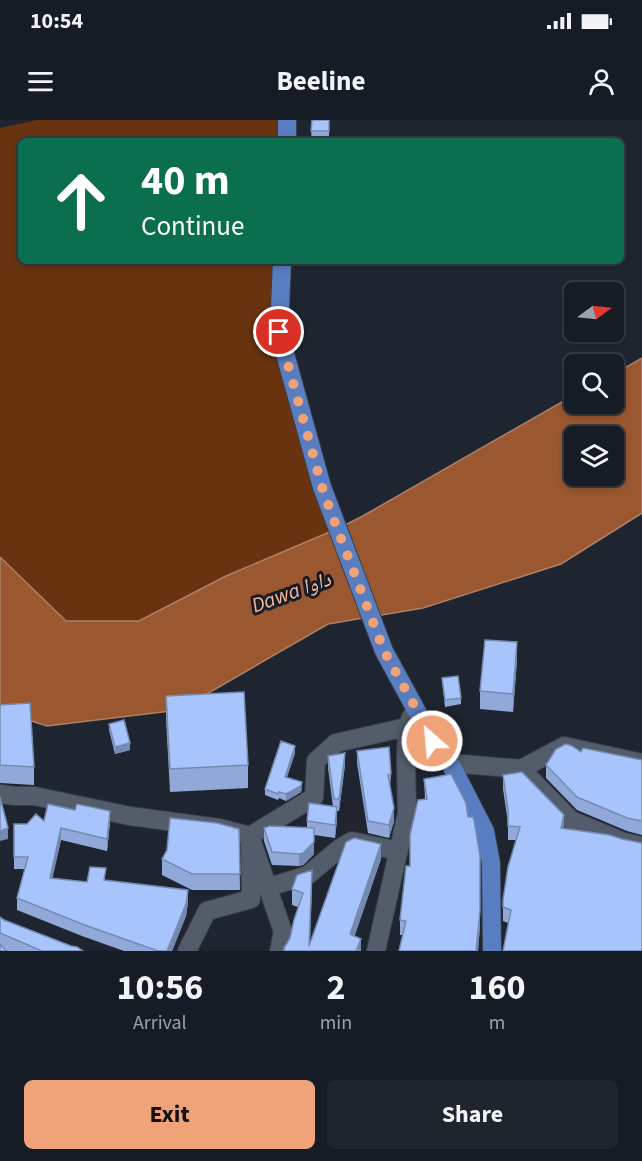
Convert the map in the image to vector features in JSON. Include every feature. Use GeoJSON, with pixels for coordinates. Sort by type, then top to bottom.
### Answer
{"type":"FeatureCollection","features":[{"type":"Feature","properties":{"kind":"main road"},"geometry":{"type":"LineString","coordinates":[[287,120],[287,138]]}},
{"type":"Feature","properties":{"kind":"main road"},"geometry":{"type":"LineString","coordinates":[[282,264],[279,332],[322,487],[384,651],[432,741],[450,763],[485,831],[491,863],[492,951]]}},
{"type":"Feature","properties":{"kind":"street"},"geometry":{"type":"LineString","coordinates":[[376,951],[407,813],[407,726],[414,705]]}},
{"type":"Feature","properties":{"kind":"street"},"geometry":{"type":"LineString","coordinates":[[0,794],[34,796],[130,816],[219,828],[250,836],[314,797],[315,761],[336,743],[407,726]]}},
{"type":"Feature","properties":{"kind":"street"},"geometry":{"type":"LineString","coordinates":[[450,763],[521,769],[564,746],[642,763]]}},
{"type":"Feature","properties":{"kind":"street"},"geometry":{"type":"LineString","coordinates":[[521,769],[571,820],[624,842],[642,846]]}},
{"type":"Feature","properties":{"kind":"street"},"geometry":{"type":"LineString","coordinates":[[250,836],[283,932],[279,951]]}},
{"type":"Feature","properties":{"kind":"street"},"geometry":{"type":"LineString","coordinates":[[187,951],[207,911],[251,899],[250,836]]}},
{"type":"Feature","properties":{"kind":"street"},"geometry":{"type":"LineString","coordinates":[[269,887],[308,875],[352,841],[398,850]]}},
{"type":"Feature","properties":{"kind":"shaded area"},"geometry":{"type":"Polygon","coordinates":[[[37,120],[291,120],[291,138],[18,138],[18,264],[286,264],[283,332],[339,528],[226,576],[139,621],[66,621],[0,557],[0,128],[37,120]]]}},
{"type":"Feature","properties":{"kind":"water","name":"Dawa داوا"},"geometry":{"type":"Polygon","coordinates":[[[642,358],[642,513],[561,564],[423,608],[328,624],[179,710],[47,726],[0,711],[0,557],[66,621],[139,621],[226,576],[361,517],[564,401],[564,414],[624,414],[624,368],[642,358]]]}},
{"type":"Feature","properties":{"kind":"building"},"geometry":{"type":"Polygon","coordinates":[[[312,120],[329,120],[329,131],[311,131],[312,120]]]}},
{"type":"Feature","properties":{"kind":"building"},"geometry":{"type":"Polygon","coordinates":[[[485,640],[517,642],[513,694],[480,691],[485,640]]]}},
{"type":"Feature","properties":{"kind":"building"},"geometry":{"type":"Polygon","coordinates":[[[458,676],[461,698],[445,700],[442,678],[458,676]]]}},
{"type":"Feature","properties":{"kind":"building"},"geometry":{"type":"Polygon","coordinates":[[[244,692],[248,765],[170,769],[166,696],[244,692]]]}},
{"type":"Feature","properties":{"kind":"building"},"geometry":{"type":"Polygon","coordinates":[[[30,703],[34,767],[0,765],[0,705],[30,703]]]}},
{"type":"Feature","properties":{"kind":"building"},"geometry":{"type":"Polygon","coordinates":[[[124,720],[130,743],[115,747],[109,724],[124,720]]]}},
{"type":"Feature","properties":{"kind":"building"},"geometry":{"type":"Polygon","coordinates":[[[281,741],[295,746],[285,777],[302,782],[301,786],[286,794],[279,792],[278,794],[265,789],[281,741]]]}},
{"type":"Feature","properties":{"kind":"building"},"geometry":{"type":"Polygon","coordinates":[[[566,744],[581,752],[583,748],[642,760],[642,821],[627,818],[577,797],[546,765],[556,749],[566,744]]]}},
{"type":"Feature","properties":{"kind":"building"},"geometry":{"type":"Polygon","coordinates":[[[389,747],[391,774],[388,775],[394,808],[389,825],[368,821],[357,751],[389,747]]]}},
{"type":"Feature","properties":{"kind":"building"},"geometry":{"type":"Polygon","coordinates":[[[345,753],[339,799],[334,799],[328,756],[345,753]]]}},
{"type":"Feature","properties":{"kind":"building"},"geometry":{"type":"Polygon","coordinates":[[[522,772],[564,815],[561,828],[610,835],[642,843],[642,951],[503,951],[511,910],[503,907],[503,900],[508,867],[520,827],[508,826],[503,775],[522,772]]]}},
{"type":"Feature","properties":{"kind":"building"},"geometry":{"type":"Polygon","coordinates":[[[451,774],[466,803],[468,817],[473,817],[480,856],[480,911],[476,951],[399,951],[406,921],[400,920],[406,866],[410,866],[410,835],[418,800],[427,799],[424,779],[451,774]]]}},
{"type":"Feature","properties":{"kind":"building"},"geometry":{"type":"Polygon","coordinates":[[[0,797],[8,828],[0,831],[0,797]]]}},
{"type":"Feature","properties":{"kind":"building"},"geometry":{"type":"Polygon","coordinates":[[[309,803],[337,807],[335,825],[307,821],[309,803]]]}},
{"type":"Feature","properties":{"kind":"building"},"geometry":{"type":"Polygon","coordinates":[[[48,804],[75,810],[77,804],[110,811],[107,839],[61,828],[50,878],[87,882],[90,867],[106,868],[104,880],[188,890],[186,904],[167,951],[158,951],[17,898],[28,857],[14,857],[14,824],[27,824],[36,814],[44,821],[48,804]]]}},
{"type":"Feature","properties":{"kind":"building"},"geometry":{"type":"Polygon","coordinates":[[[170,818],[217,823],[239,829],[240,874],[192,874],[162,859],[167,850],[170,818]]]}},
{"type":"Feature","properties":{"kind":"building"},"geometry":{"type":"Polygon","coordinates":[[[270,826],[314,828],[314,842],[299,854],[272,852],[264,828],[270,826]]]}},
{"type":"Feature","properties":{"kind":"building"},"geometry":{"type":"Polygon","coordinates":[[[354,838],[381,844],[350,934],[361,939],[356,951],[284,951],[303,893],[292,889],[297,875],[312,870],[309,946],[346,842],[354,838]]]}},
{"type":"Feature","properties":{"kind":"building"},"geometry":{"type":"Polygon","coordinates":[[[0,917],[83,951],[42,951],[0,933],[0,917]]]}},
{"type":"Feature","properties":{"kind":"route"},"geometry":{"type":"LineString","coordinates":[[279,332],[329,507],[384,651],[432,741]]}}]}
